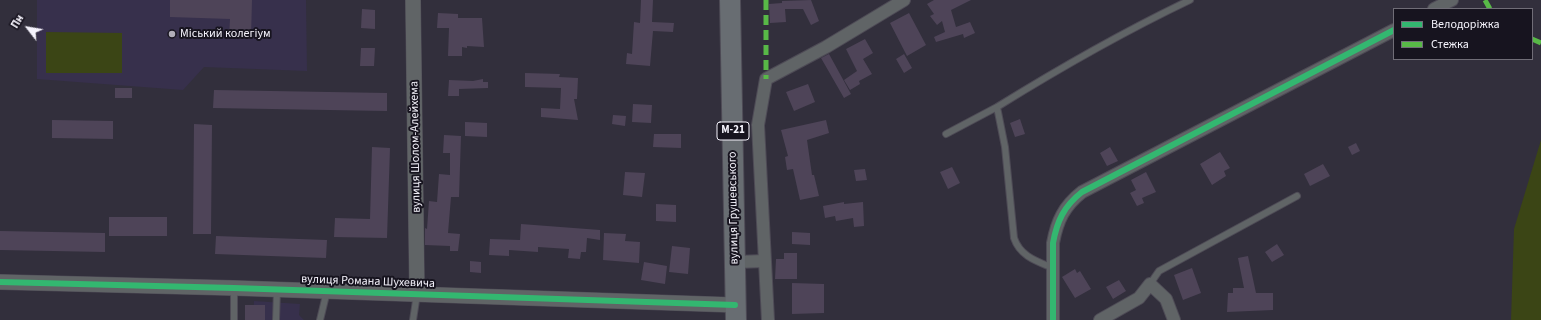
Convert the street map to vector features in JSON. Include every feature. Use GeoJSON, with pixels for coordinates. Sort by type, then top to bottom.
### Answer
{"type":"FeatureCollection","features":[{"type":"Feature","properties":{"kind":"highway","name":"вулиця Грушевського"},"geometry":{"type":"LineString","coordinates":[[730,0],[736,262],[735,313]]}},
{"type":"Feature","properties":{"kind":"street","name":"вулиця Шолом-Алейхема"},"geometry":{"type":"LineString","coordinates":[[413,0],[417,294]]}},
{"type":"Feature","properties":{"kind":"street"},"geometry":{"type":"LineString","coordinates":[[768,320],[758,125],[766,79],[826,47],[904,0]]}},
{"type":"Feature","properties":{"kind":"street"},"geometry":{"type":"LineString","coordinates":[[1436,8],[1452,0]]}},
{"type":"Feature","properties":{"kind":"street"},"geometry":{"type":"LineString","coordinates":[[1053,320],[1053,243],[1058,221],[1064,209],[1071,200],[1082,192],[1393,31]]}},
{"type":"Feature","properties":{"kind":"street"},"geometry":{"type":"LineString","coordinates":[[736,262],[765,261]]}},
{"type":"Feature","properties":{"kind":"street","name":"вулиця Романа Шухевича"},"geometry":{"type":"LineString","coordinates":[[0,282],[417,294],[735,313]]}},
{"type":"Feature","properties":{"kind":"street"},"geometry":{"type":"LineString","coordinates":[[1100,320],[1139,298],[1150,284],[1166,299],[1174,320]]}},
{"type":"Feature","properties":{"kind":"lane"},"geometry":{"type":"LineString","coordinates":[[946,134],[997,108],[1064,66],[1141,23],[1190,0]]}},
{"type":"Feature","properties":{"kind":"lane"},"geometry":{"type":"LineString","coordinates":[[997,108],[1005,147],[1016,246],[1031,258],[1053,268]]}},
{"type":"Feature","properties":{"kind":"lane"},"geometry":{"type":"LineString","coordinates":[[1150,284],[1159,271],[1298,196]]}},
{"type":"Feature","properties":{"kind":"lane"},"geometry":{"type":"LineString","coordinates":[[234,288],[234,320]]}},
{"type":"Feature","properties":{"kind":"lane"},"geometry":{"type":"LineString","coordinates":[[276,320],[277,290]]}},
{"type":"Feature","properties":{"kind":"lane"},"geometry":{"type":"LineString","coordinates":[[320,320],[327,291]]}},
{"type":"Feature","properties":{"kind":"lane"},"geometry":{"type":"LineString","coordinates":[[413,320],[417,294]]}},
{"type":"Feature","properties":{"kind":"shaded area","name":"Міський колегіум"},"geometry":{"type":"Polygon","coordinates":[[[37,0],[306,0],[307,71],[204,67],[183,90],[37,79],[37,0]]]}},
{"type":"Feature","properties":{"kind":"shaded area"},"geometry":{"type":"Polygon","coordinates":[[[254,301],[300,304],[299,315],[304,320],[253,320],[254,301]]]}},
{"type":"Feature","properties":{"kind":"green space"},"geometry":{"type":"Polygon","coordinates":[[[46,32],[122,33],[122,73],[46,73],[46,32]]]}},
{"type":"Feature","properties":{"kind":"green space"},"geometry":{"type":"Polygon","coordinates":[[[1541,140],[1541,320],[1511,320],[1514,229],[1541,140]]]}},
{"type":"Feature","properties":{"kind":"building"},"geometry":{"type":"Polygon","coordinates":[[[170,0],[252,0],[251,37],[229,37],[230,19],[170,17],[170,0]]]}},
{"type":"Feature","properties":{"kind":"building"},"geometry":{"type":"Polygon","coordinates":[[[641,0],[653,0],[652,22],[674,23],[673,32],[653,31],[650,66],[626,64],[627,53],[632,54],[634,22],[640,23],[641,0]]]}},
{"type":"Feature","properties":{"kind":"building"},"geometry":{"type":"Polygon","coordinates":[[[811,0],[819,21],[811,25],[803,9],[785,9],[786,22],[770,23],[769,4],[782,3],[782,1],[811,0]]]}},
{"type":"Feature","properties":{"kind":"building"},"geometry":{"type":"Polygon","coordinates":[[[934,0],[971,0],[951,10],[956,27],[970,22],[975,33],[964,38],[963,34],[936,42],[934,37],[945,32],[942,21],[937,25],[930,16],[934,14],[927,4],[934,0]]]}},
{"type":"Feature","properties":{"kind":"building"},"geometry":{"type":"Polygon","coordinates":[[[362,9],[375,10],[375,29],[361,28],[362,9]]]}},
{"type":"Feature","properties":{"kind":"building"},"geometry":{"type":"Polygon","coordinates":[[[438,13],[458,14],[458,18],[482,18],[484,47],[462,47],[462,56],[448,56],[449,28],[437,28],[438,13]]]}},
{"type":"Feature","properties":{"kind":"building"},"geometry":{"type":"Polygon","coordinates":[[[909,13],[926,45],[907,56],[890,23],[909,13]]]}},
{"type":"Feature","properties":{"kind":"building"},"geometry":{"type":"Polygon","coordinates":[[[865,39],[873,53],[863,59],[872,74],[859,81],[860,84],[850,90],[844,80],[857,71],[846,49],[865,39]]]}},
{"type":"Feature","properties":{"kind":"building"},"geometry":{"type":"Polygon","coordinates":[[[361,48],[375,48],[374,66],[360,66],[361,48]]]}},
{"type":"Feature","properties":{"kind":"building"},"geometry":{"type":"Polygon","coordinates":[[[829,54],[851,94],[844,98],[821,58],[829,54]]]}},
{"type":"Feature","properties":{"kind":"building"},"geometry":{"type":"Polygon","coordinates":[[[904,54],[912,68],[904,73],[896,59],[904,54]]]}},
{"type":"Feature","properties":{"kind":"building"},"geometry":{"type":"Polygon","coordinates":[[[525,73],[560,74],[559,77],[578,78],[577,99],[574,99],[578,120],[541,117],[541,108],[560,109],[561,88],[525,87],[525,73]]]}},
{"type":"Feature","properties":{"kind":"building"},"geometry":{"type":"Polygon","coordinates":[[[483,79],[483,82],[488,82],[488,88],[459,89],[459,96],[448,96],[449,80],[473,81],[483,79]]]}},
{"type":"Feature","properties":{"kind":"building"},"geometry":{"type":"Polygon","coordinates":[[[808,84],[815,102],[794,111],[786,92],[808,84]]]}},
{"type":"Feature","properties":{"kind":"building"},"geometry":{"type":"Polygon","coordinates":[[[115,88],[132,88],[132,98],[115,98],[115,88]]]}},
{"type":"Feature","properties":{"kind":"building"},"geometry":{"type":"Polygon","coordinates":[[[214,90],[387,93],[387,111],[213,108],[214,90]]]}},
{"type":"Feature","properties":{"kind":"building"},"geometry":{"type":"Polygon","coordinates":[[[633,104],[652,105],[651,123],[632,122],[633,104]]]}},
{"type":"Feature","properties":{"kind":"building"},"geometry":{"type":"Polygon","coordinates":[[[613,115],[626,116],[625,126],[612,124],[613,115]]]}},
{"type":"Feature","properties":{"kind":"building"},"geometry":{"type":"Polygon","coordinates":[[[1020,119],[1025,134],[1015,137],[1010,123],[1020,119]]]}},
{"type":"Feature","properties":{"kind":"building"},"geometry":{"type":"Polygon","coordinates":[[[52,120],[113,121],[113,139],[52,138],[52,120]]]}},
{"type":"Feature","properties":{"kind":"building"},"geometry":{"type":"Polygon","coordinates":[[[826,120],[829,133],[807,140],[812,175],[814,175],[819,196],[800,200],[793,169],[787,170],[785,157],[788,156],[781,130],[826,120]]]}},
{"type":"Feature","properties":{"kind":"building"},"geometry":{"type":"Polygon","coordinates":[[[465,122],[487,123],[487,137],[465,136],[465,122]]]}},
{"type":"Feature","properties":{"kind":"building"},"geometry":{"type":"Polygon","coordinates":[[[194,124],[212,125],[211,234],[193,234],[194,124]]]}},
{"type":"Feature","properties":{"kind":"building"},"geometry":{"type":"Polygon","coordinates":[[[654,134],[681,134],[681,148],[653,147],[654,134]]]}},
{"type":"Feature","properties":{"kind":"building"},"geometry":{"type":"Polygon","coordinates":[[[444,135],[461,136],[459,197],[451,197],[448,233],[460,234],[458,251],[450,251],[450,246],[425,245],[425,228],[427,229],[429,201],[437,202],[439,174],[450,175],[450,153],[443,153],[444,135]]]}},
{"type":"Feature","properties":{"kind":"building"},"geometry":{"type":"Polygon","coordinates":[[[1356,143],[1360,151],[1352,155],[1348,147],[1356,143]]]}},
{"type":"Feature","properties":{"kind":"building"},"geometry":{"type":"Polygon","coordinates":[[[372,147],[390,148],[387,238],[334,237],[335,218],[370,219],[372,147]]]}},
{"type":"Feature","properties":{"kind":"building"},"geometry":{"type":"Polygon","coordinates":[[[1110,147],[1118,161],[1107,166],[1100,153],[1110,147]]]}},
{"type":"Feature","properties":{"kind":"building"},"geometry":{"type":"Polygon","coordinates":[[[1220,152],[1230,168],[1224,171],[1226,176],[1212,185],[1200,164],[1220,152]]]}},
{"type":"Feature","properties":{"kind":"building"},"geometry":{"type":"Polygon","coordinates":[[[1323,164],[1330,176],[1310,186],[1304,174],[1323,164]]]}},
{"type":"Feature","properties":{"kind":"building"},"geometry":{"type":"Polygon","coordinates":[[[952,167],[960,183],[948,189],[940,172],[952,167]]]}},
{"type":"Feature","properties":{"kind":"building"},"geometry":{"type":"Polygon","coordinates":[[[865,169],[867,180],[856,181],[854,170],[865,169]]]}},
{"type":"Feature","properties":{"kind":"building"},"geometry":{"type":"Polygon","coordinates":[[[625,172],[645,173],[642,197],[623,195],[625,172]]]}},
{"type":"Feature","properties":{"kind":"building"},"geometry":{"type":"Polygon","coordinates":[[[1146,172],[1156,192],[1142,198],[1144,203],[1137,206],[1130,193],[1136,190],[1131,180],[1146,172]]]}},
{"type":"Feature","properties":{"kind":"building"},"geometry":{"type":"Polygon","coordinates":[[[844,202],[844,204],[863,202],[864,226],[854,227],[853,218],[836,221],[835,216],[825,218],[823,206],[844,202]]]}},
{"type":"Feature","properties":{"kind":"building"},"geometry":{"type":"Polygon","coordinates":[[[656,204],[676,205],[676,222],[656,221],[656,204]]]}},
{"type":"Feature","properties":{"kind":"building"},"geometry":{"type":"Polygon","coordinates":[[[109,217],[167,217],[167,236],[109,236],[109,217]]]}},
{"type":"Feature","properties":{"kind":"building"},"geometry":{"type":"Polygon","coordinates":[[[521,224],[600,230],[600,240],[587,238],[586,252],[581,252],[580,259],[568,258],[569,249],[538,247],[538,252],[509,250],[509,256],[489,255],[490,239],[520,240],[521,224]]]}},
{"type":"Feature","properties":{"kind":"building"},"geometry":{"type":"Polygon","coordinates":[[[0,231],[105,233],[105,252],[0,250],[0,231]]]}},
{"type":"Feature","properties":{"kind":"building"},"geometry":{"type":"Polygon","coordinates":[[[792,232],[810,233],[810,245],[792,244],[792,232]]]}},
{"type":"Feature","properties":{"kind":"building"},"geometry":{"type":"Polygon","coordinates":[[[604,233],[626,234],[625,241],[640,242],[639,263],[603,260],[604,233]]]}},
{"type":"Feature","properties":{"kind":"building"},"geometry":{"type":"Polygon","coordinates":[[[216,236],[327,240],[326,258],[215,254],[216,236]]]}},
{"type":"Feature","properties":{"kind":"building"},"geometry":{"type":"Polygon","coordinates":[[[1277,244],[1284,255],[1272,262],[1265,252],[1277,244]]]}},
{"type":"Feature","properties":{"kind":"building"},"geometry":{"type":"Polygon","coordinates":[[[672,246],[690,248],[688,274],[669,272],[672,246]]]}},
{"type":"Feature","properties":{"kind":"building"},"geometry":{"type":"Polygon","coordinates":[[[784,253],[797,253],[797,279],[775,279],[776,259],[784,259],[784,253]]]}},
{"type":"Feature","properties":{"kind":"building"},"geometry":{"type":"Polygon","coordinates":[[[1248,256],[1256,293],[1273,293],[1273,310],[1227,312],[1228,293],[1233,293],[1233,288],[1244,288],[1238,258],[1248,256]]]}},
{"type":"Feature","properties":{"kind":"building"},"geometry":{"type":"Polygon","coordinates":[[[470,261],[481,262],[481,273],[470,272],[470,261]]]}},
{"type":"Feature","properties":{"kind":"building"},"geometry":{"type":"Polygon","coordinates":[[[644,262],[667,266],[665,284],[641,280],[644,262]]]}},
{"type":"Feature","properties":{"kind":"building"},"geometry":{"type":"Polygon","coordinates":[[[1192,268],[1201,293],[1183,300],[1174,275],[1192,268]]]}},
{"type":"Feature","properties":{"kind":"building"},"geometry":{"type":"Polygon","coordinates":[[[1075,269],[1077,273],[1080,271],[1091,289],[1075,298],[1062,277],[1075,269]]]}},
{"type":"Feature","properties":{"kind":"building"},"geometry":{"type":"Polygon","coordinates":[[[1119,280],[1126,291],[1113,299],[1106,287],[1119,280]]]}},
{"type":"Feature","properties":{"kind":"building"},"geometry":{"type":"Polygon","coordinates":[[[792,283],[824,284],[824,313],[792,314],[792,283]]]}},
{"type":"Feature","properties":{"kind":"building"},"geometry":{"type":"Polygon","coordinates":[[[245,305],[265,305],[265,320],[245,320],[245,305]]]}},
{"type":"Feature","properties":{"kind":"marked path"},"geometry":{"type":"LineString","coordinates":[[766,0],[766,79]]}},
{"type":"Feature","properties":{"kind":"marked path"},"geometry":{"type":"LineString","coordinates":[[1485,0],[1489,8]]}},
{"type":"Feature","properties":{"kind":"marked path"},"geometry":{"type":"LineString","coordinates":[[1533,39],[1541,43]]}},
{"type":"Feature","properties":{"kind":"cycle path"},"geometry":{"type":"LineString","coordinates":[[1053,320],[1053,243],[1062,214],[1076,197],[1082,192],[1393,31]]}},
{"type":"Feature","properties":{"kind":"cycle path"},"geometry":{"type":"LineString","coordinates":[[0,282],[234,288],[735,305]]}},
{"type":"Feature","properties":{"kind":"place","name":"Міський колегіум"},"geometry":{"type":"Point","coordinates":[172,34]}}]}
